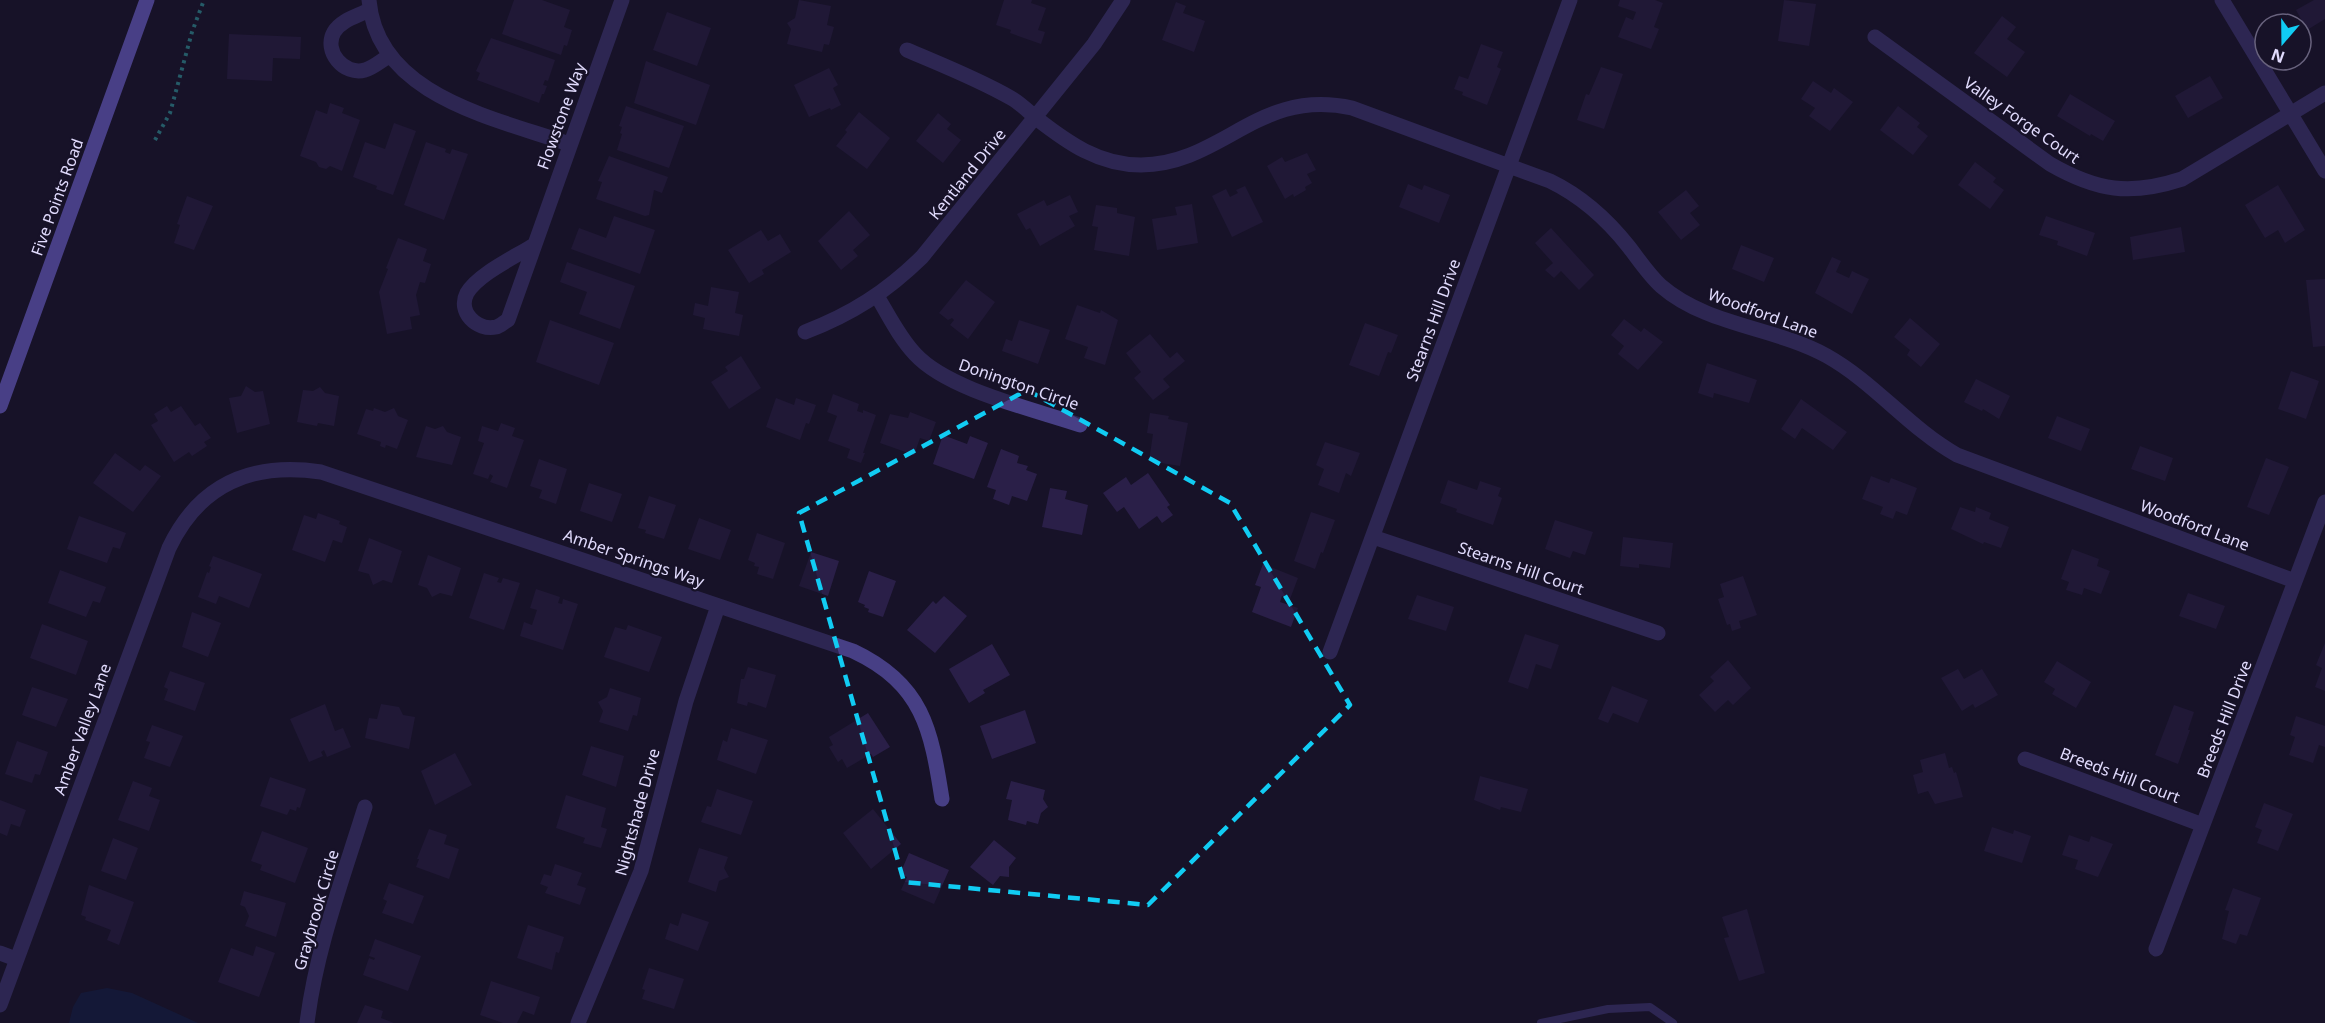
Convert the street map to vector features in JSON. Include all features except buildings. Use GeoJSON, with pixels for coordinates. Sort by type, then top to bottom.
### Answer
{"type":"FeatureCollection","features":[{"type":"Feature","properties":{"kind":"street","name":"Five Points Road"},"geometry":{"type":"LineString","coordinates":[[0,406],[147,0]]}},
{"type":"Feature","properties":{"kind":"street","name":"Flowstone Way"},"geometry":{"type":"LineString","coordinates":[[534,245],[475,282],[465,296],[465,311],[473,322],[484,327],[497,327],[508,320],[622,0]]}},
{"type":"Feature","properties":{"kind":"street","name":"Kentland Drive"},"geometry":{"type":"LineString","coordinates":[[805,332],[834,321],[877,296],[904,275],[929,250],[1104,30],[1123,0]]}},
{"type":"Feature","properties":{"kind":"street","name":"Stearns Hill Drive"},"geometry":{"type":"LineString","coordinates":[[1330,652],[1570,0]]}},
{"type":"Feature","properties":{"kind":"street"},"geometry":{"type":"LineString","coordinates":[[2222,0],[2325,171]]}},
{"type":"Feature","properties":{"kind":"street"},"geometry":{"type":"LineString","coordinates":[[389,56],[366,70],[355,71],[343,66],[334,57],[333,33],[369,5],[377,34],[389,56],[415,81],[448,101],[569,144]]}},
{"type":"Feature","properties":{"kind":"street","name":"Valley Forge Court"},"geometry":{"type":"LineString","coordinates":[[1875,37],[2050,164],[2074,178],[2109,189],[2137,190],[2182,179],[2325,93]]}},
{"type":"Feature","properties":{"kind":"street","name":"Woodford Lane"},"geometry":{"type":"LineString","coordinates":[[908,50],[990,86],[1019,103],[1066,141],[1087,154],[1113,162],[1141,165],[1165,163],[1188,156],[1254,120],[1283,108],[1317,104],[1342,105],[1509,165],[1567,189],[1589,205],[1610,223],[1661,286],[1687,303],[1707,313],[1827,356],[1860,378],[1939,445],[1957,455],[2295,581]]}},
{"type":"Feature","properties":{"kind":"street","name":"Donington Circle"},"geometry":{"type":"LineString","coordinates":[[877,296],[898,332],[914,353],[940,374],[965,386],[1080,425]]}},
{"type":"Feature","properties":{"kind":"street","name":"Amber Springs Way"},"geometry":{"type":"LineString","coordinates":[[227,484],[243,477],[279,468],[321,472],[853,651],[891,674],[916,702],[933,741],[942,799]]}},
{"type":"Feature","properties":{"kind":"street","name":"Amber Valley Lane"},"geometry":{"type":"LineString","coordinates":[[0,1005],[3,985],[16,960],[169,548],[182,524],[196,507],[227,484]]}},
{"type":"Feature","properties":{"kind":"street","name":"Breeds Hill Drive"},"geometry":{"type":"LineString","coordinates":[[2157,949],[2325,502]]}},
{"type":"Feature","properties":{"kind":"street","name":"Stearns Hill Court"},"geometry":{"type":"LineString","coordinates":[[1373,537],[1658,633]]}},
{"type":"Feature","properties":{"kind":"street","name":"Nightshade Drive"},"geometry":{"type":"LineString","coordinates":[[578,1023],[646,856],[686,700],[718,606]]}},
{"type":"Feature","properties":{"kind":"street","name":"Breeds Hill Court"},"geometry":{"type":"LineString","coordinates":[[2025,759],[2203,825]]}},
{"type":"Feature","properties":{"kind":"street","name":"Graybrook Circle"},"geometry":{"type":"LineString","coordinates":[[308,1023],[316,969],[365,807]]}},
{"type":"Feature","properties":{"kind":"street"},"geometry":{"type":"LineString","coordinates":[[0,953],[16,960]]}},
{"type":"Feature","properties":{"kind":"lane"},"geometry":{"type":"LineString","coordinates":[[1541,1023],[1608,1009],[1650,1007],[1673,1023]]}},
{"type":"Feature","properties":{"kind":"path"},"geometry":{"type":"LineString","coordinates":[[155,140],[170,113],[192,32],[204,0]]}},
{"type":"Feature","properties":{"kind":"highlighted area"},"geometry":{"type":"Polygon","coordinates":[[[1027,390],[1230,503],[1350,705],[1148,905],[904,882],[799,513],[1027,390]]]}},
{"type":"Feature","properties":{"kind":"water"},"geometry":{"type":"Polygon","coordinates":[[[107,988],[132,993],[198,1023],[69,1023],[73,1007],[81,993],[107,988]]]}}]}
